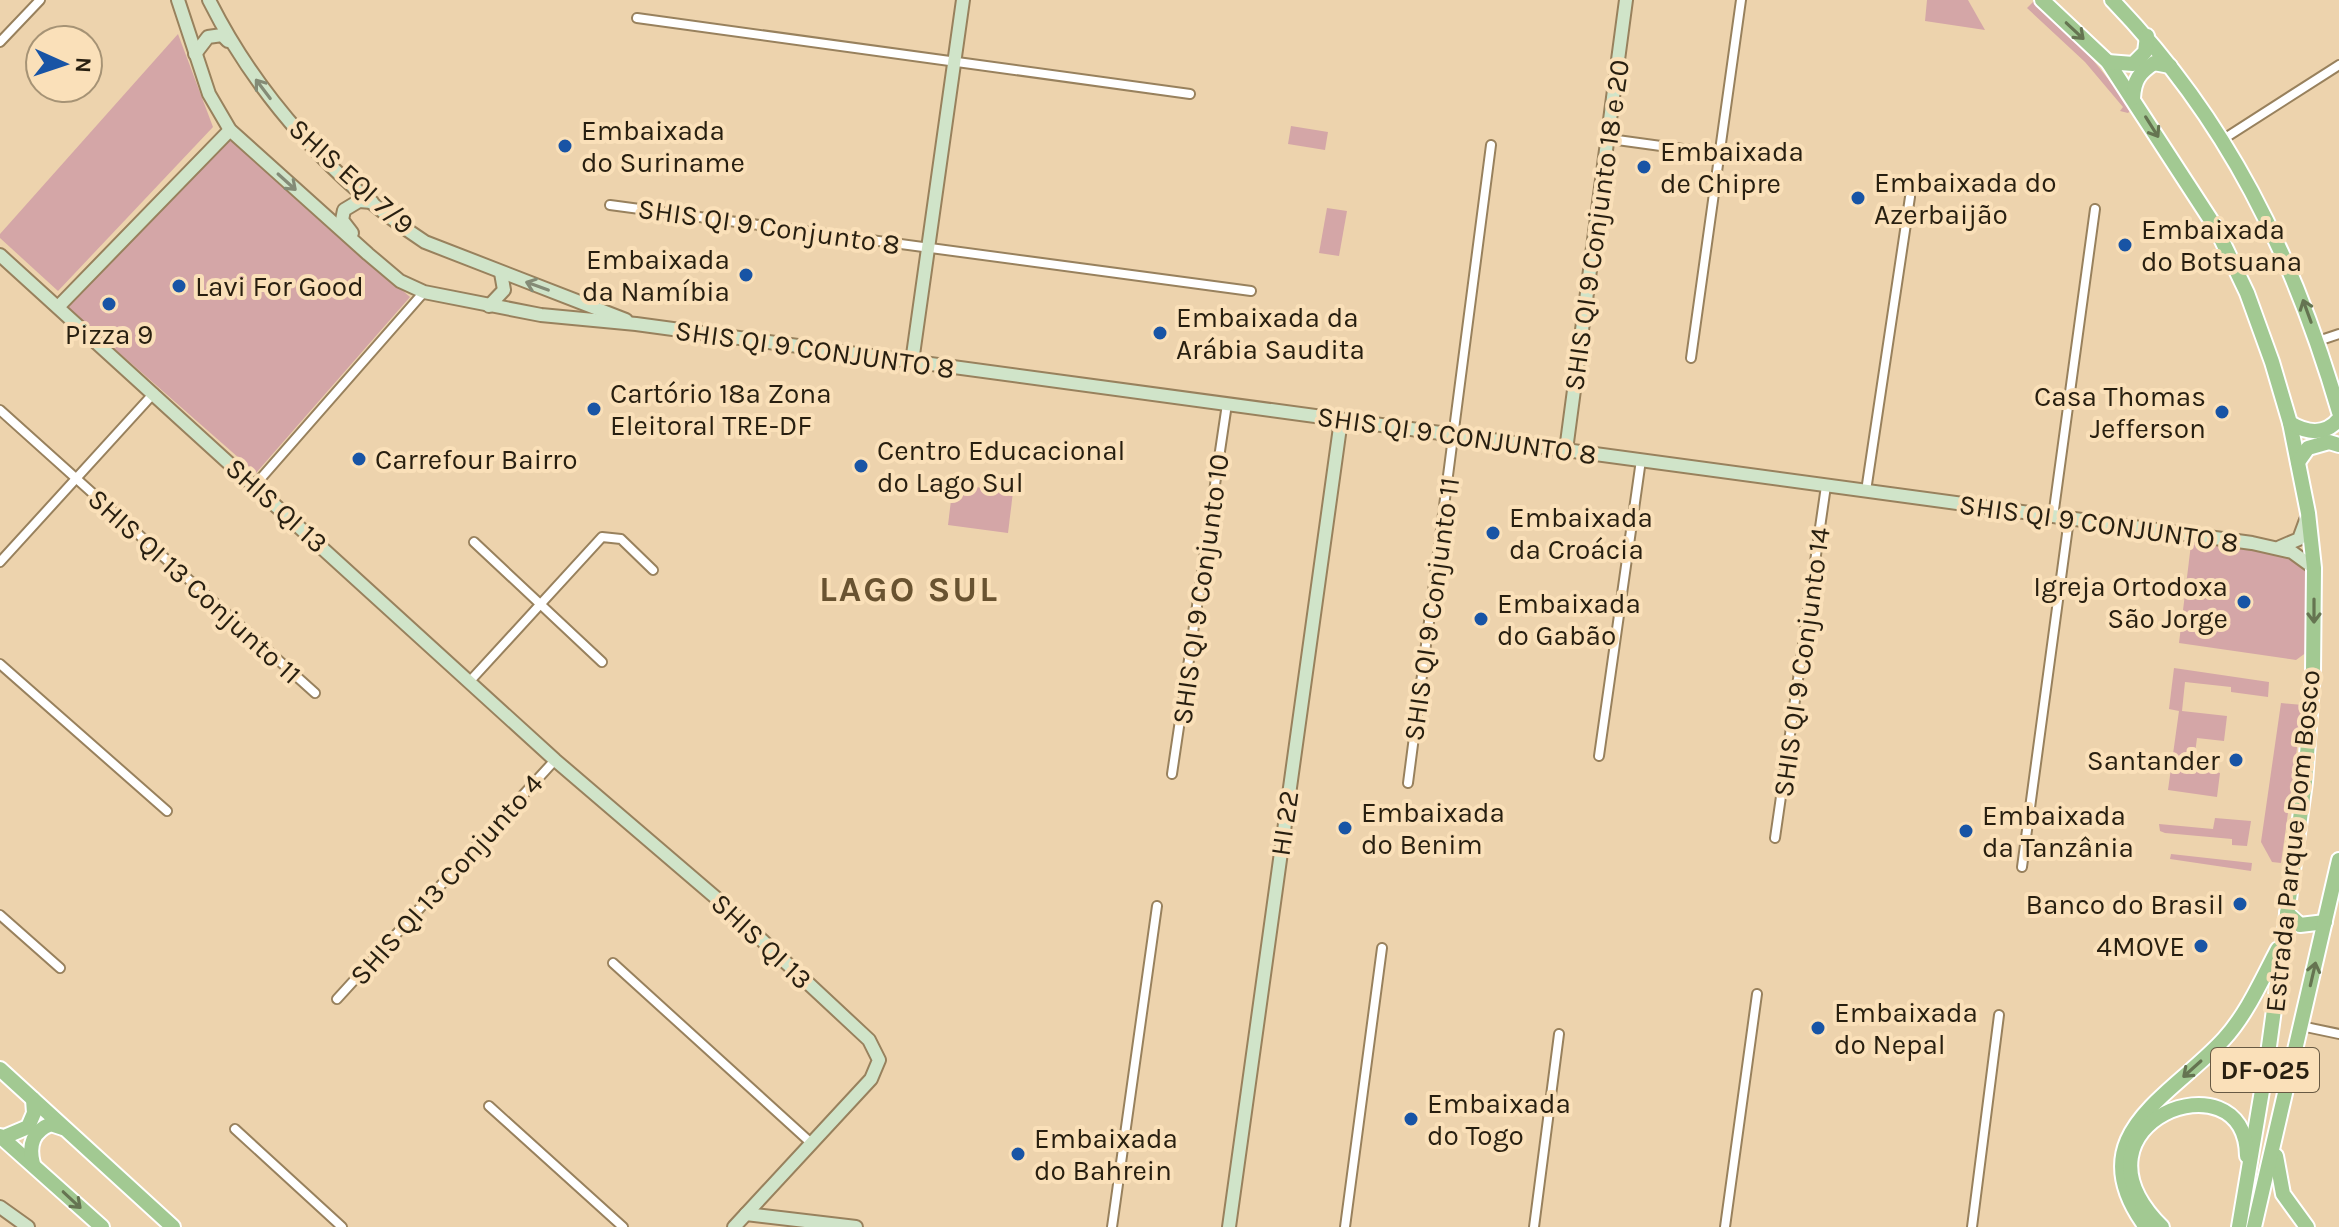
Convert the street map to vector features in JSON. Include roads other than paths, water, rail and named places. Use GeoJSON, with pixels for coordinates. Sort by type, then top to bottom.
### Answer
{"type":"FeatureCollection","features":[{"type":"Feature","properties":{"kind":"main road","name":"Estrada Parque Dom Bosco"},"geometry":{"type":"LineString","coordinates":[[2042,0],[2108,62],[2222,241],[2247,293],[2290,423],[2308,513],[2314,568],[2311,715],[2287,913],[2248,1187],[2239,1227]]}},
{"type":"Feature","properties":{"kind":"main road"},"geometry":{"type":"LineString","coordinates":[[2112,0],[2147,36],[2170,66],[2222,140],[2265,213],[2293,273],[2339,412]]}},
{"type":"Feature","properties":{"kind":"main road"},"geometry":{"type":"LineString","coordinates":[[2108,62],[2133,64],[2145,52],[2147,36]]}},
{"type":"Feature","properties":{"kind":"main road"},"geometry":{"type":"LineString","coordinates":[[2133,98],[2140,74],[2154,63],[2170,66]]}},
{"type":"Feature","properties":{"kind":"main road"},"geometry":{"type":"LineString","coordinates":[[2290,423],[2309,431],[2320,431],[2339,419]]}},
{"type":"Feature","properties":{"kind":"main road"},"geometry":{"type":"LineString","coordinates":[[2298,462],[2308,448],[2329,442],[2339,445]]}},
{"type":"Feature","properties":{"kind":"main road","name":"Estrada Parque Dom Bosco"},"geometry":{"type":"LineString","coordinates":[[2254,1227],[2339,860]]}},
{"type":"Feature","properties":{"kind":"main road"},"geometry":{"type":"LineString","coordinates":[[2287,913],[2300,925],[2325,922]]}},
{"type":"Feature","properties":{"kind":"main road"},"geometry":{"type":"LineString","coordinates":[[2146,1227],[2123,1182],[2123,1154],[2131,1130],[2151,1103],[2226,1037],[2251,1000],[2283,938]]}},
{"type":"Feature","properties":{"kind":"main road"},"geometry":{"type":"LineString","coordinates":[[0,1069],[173,1227]]}},
{"type":"Feature","properties":{"kind":"main road"},"geometry":{"type":"LineString","coordinates":[[33,1099],[34,1113],[28,1127],[1,1137],[102,1227]]}},
{"type":"Feature","properties":{"kind":"main road"},"geometry":{"type":"LineString","coordinates":[[2162,1227],[2148,1213],[2132,1180],[2131,1159],[2143,1130],[2163,1111],[2178,1105],[2201,1104],[2235,1123],[2247,1145],[2248,1187]]}},
{"type":"Feature","properties":{"kind":"main road"},"geometry":{"type":"LineString","coordinates":[[33,1164],[30,1147],[39,1131],[51,1124],[64,1128]]}},
{"type":"Feature","properties":{"kind":"main road"},"geometry":{"type":"LineString","coordinates":[[2276,1132],[2277,1167],[2283,1194],[2307,1227]]}},
{"type":"Feature","properties":{"kind":"street"},"geometry":{"type":"LineString","coordinates":[[0,42],[40,0]]}},
{"type":"Feature","properties":{"kind":"street"},"geometry":{"type":"LineString","coordinates":[[178,0],[209,94],[230,130],[400,281],[424,292],[489,306],[604,323],[636,324]]}},
{"type":"Feature","properties":{"kind":"street","name":"SHIS EQI 7/9"},"geometry":{"type":"LineString","coordinates":[[209,0],[233,47],[276,105],[372,202],[425,242],[636,324]]}},
{"type":"Feature","properties":{"kind":"street"},"geometry":{"type":"LineString","coordinates":[[912,362],[963,0]]}},
{"type":"Feature","properties":{"kind":"street","name":"SHIS QI 9 Conjunto 18 e 20"},"geometry":{"type":"LineString","coordinates":[[1566,450],[1610,139],[1626,0]]}},
{"type":"Feature","properties":{"kind":"street"},"geometry":{"type":"LineString","coordinates":[[1691,358],[1741,0]]}},
{"type":"Feature","properties":{"kind":"street"},"geometry":{"type":"LineString","coordinates":[[637,18],[1190,94]]}},
{"type":"Feature","properties":{"kind":"street"},"geometry":{"type":"LineString","coordinates":[[195,54],[202,41],[214,35],[222,35],[233,47]]}},
{"type":"Feature","properties":{"kind":"street"},"geometry":{"type":"LineString","coordinates":[[2222,140],[2339,65]]}},
{"type":"Feature","properties":{"kind":"street"},"geometry":{"type":"LineString","coordinates":[[58,307],[230,130]]}},
{"type":"Feature","properties":{"kind":"street"},"geometry":{"type":"LineString","coordinates":[[1610,139],[1719,154]]}},
{"type":"Feature","properties":{"kind":"street","name":"SHIS QI 9 Conjunto 11"},"geometry":{"type":"LineString","coordinates":[[1408,783],[1491,145]]}},
{"type":"Feature","properties":{"kind":"street"},"geometry":{"type":"LineString","coordinates":[[1866,491],[1888,323],[1910,197]]}},
{"type":"Feature","properties":{"kind":"street"},"geometry":{"type":"LineString","coordinates":[[368,254],[342,220],[344,210],[353,203],[372,202]]}},
{"type":"Feature","properties":{"kind":"street","name":"SHIS QI 9 Conjunto 8"},"geometry":{"type":"LineString","coordinates":[[610,205],[1251,291]]}},
{"type":"Feature","properties":{"kind":"street"},"geometry":{"type":"LineString","coordinates":[[2053,517],[2095,209]]}},
{"type":"Feature","properties":{"kind":"street","name":"SHIS QI 13"},"geometry":{"type":"LineString","coordinates":[[0,255],[555,760],[722,903],[876,1051],[879,1060],[871,1079],[734,1227]]}},
{"type":"Feature","properties":{"kind":"street"},"geometry":{"type":"LineString","coordinates":[[489,306],[504,290],[501,273]]}},
{"type":"Feature","properties":{"kind":"street"},"geometry":{"type":"LineString","coordinates":[[255,485],[424,292]]}},
{"type":"Feature","properties":{"kind":"street","name":"SHIS QI 9 CONJUNTO 8"},"geometry":{"type":"LineString","coordinates":[[636,324],[2278,547]]}},
{"type":"Feature","properties":{"kind":"street"},"geometry":{"type":"LineString","coordinates":[[2318,341],[2339,334]]}},
{"type":"Feature","properties":{"kind":"street"},"geometry":{"type":"LineString","coordinates":[[0,562],[154,393]]}},
{"type":"Feature","properties":{"kind":"street","name":"SHIS QI 9 Conjunto 10"},"geometry":{"type":"LineString","coordinates":[[1172,774],[1227,404]]}},
{"type":"Feature","properties":{"kind":"street","name":"SHIS QI 13 Conjunto 11"},"geometry":{"type":"LineString","coordinates":[[0,410],[315,693]]}},
{"type":"Feature","properties":{"kind":"street","name":"HI 22"},"geometry":{"type":"LineString","coordinates":[[1229,1227],[1341,420]]}},
{"type":"Feature","properties":{"kind":"street"},"geometry":{"type":"LineString","coordinates":[[1599,756],[1641,460]]}},
{"type":"Feature","properties":{"kind":"street","name":"SHIS QI 9 Conjunto 14"},"geometry":{"type":"LineString","coordinates":[[1775,838],[1826,486]]}},
{"type":"Feature","properties":{"kind":"street"},"geometry":{"type":"LineString","coordinates":[[2278,547],[2299,539],[2308,513]]}},
{"type":"Feature","properties":{"kind":"street"},"geometry":{"type":"LineString","coordinates":[[2022,867],[2069,519]]}},
{"type":"Feature","properties":{"kind":"street"},"geometry":{"type":"LineString","coordinates":[[470,681],[602,537],[621,539],[653,570]]}},
{"type":"Feature","properties":{"kind":"street"},"geometry":{"type":"LineString","coordinates":[[474,542],[602,662]]}},
{"type":"Feature","properties":{"kind":"street"},"geometry":{"type":"LineString","coordinates":[[2278,547],[2300,556],[2314,568]]}},
{"type":"Feature","properties":{"kind":"street"},"geometry":{"type":"LineString","coordinates":[[0,664],[167,811]]}},
{"type":"Feature","properties":{"kind":"street","name":"SHIS QI 13 Conjunto 4"},"geometry":{"type":"LineString","coordinates":[[337,999],[555,760]]}},
{"type":"Feature","properties":{"kind":"street"},"geometry":{"type":"LineString","coordinates":[[1112,1227],[1157,906]]}},
{"type":"Feature","properties":{"kind":"street"},"geometry":{"type":"LineString","coordinates":[[0,915],[60,968]]}},
{"type":"Feature","properties":{"kind":"street"},"geometry":{"type":"LineString","coordinates":[[1345,1227],[1382,948]]}},
{"type":"Feature","properties":{"kind":"street"},"geometry":{"type":"LineString","coordinates":[[613,963],[810,1142]]}},
{"type":"Feature","properties":{"kind":"street"},"geometry":{"type":"LineString","coordinates":[[1725,1227],[1757,994]]}},
{"type":"Feature","properties":{"kind":"street"},"geometry":{"type":"LineString","coordinates":[[1972,1227],[1999,1015]]}},
{"type":"Feature","properties":{"kind":"street"},"geometry":{"type":"LineString","coordinates":[[2301,1026],[2339,1034]]}},
{"type":"Feature","properties":{"kind":"street"},"geometry":{"type":"LineString","coordinates":[[1534,1227],[1559,1034]]}},
{"type":"Feature","properties":{"kind":"street"},"geometry":{"type":"LineString","coordinates":[[489,1106],[623,1227]]}},
{"type":"Feature","properties":{"kind":"street"},"geometry":{"type":"LineString","coordinates":[[235,1129],[342,1227]]}},
{"type":"Feature","properties":{"kind":"street"},"geometry":{"type":"LineString","coordinates":[[0,1207],[28,1227]]}},
{"type":"Feature","properties":{"kind":"street"},"geometry":{"type":"LineString","coordinates":[[746,1214],[856,1227]]}},
{"type":"Feature","properties":{"kind":"place","name":"Embaixada do Suriname"},"geometry":{"type":"Point","coordinates":[565,146]}},
{"type":"Feature","properties":{"kind":"place","name":"Embaixada de Chipre"},"geometry":{"type":"Point","coordinates":[1644,167]}},
{"type":"Feature","properties":{"kind":"place","name":"Embaixada do Azerbaijão"},"geometry":{"type":"Point","coordinates":[1858,198]}},
{"type":"Feature","properties":{"kind":"place","name":"Embaixada do Botsuana"},"geometry":{"type":"Point","coordinates":[2125,245]}},
{"type":"Feature","properties":{"kind":"place","name":"Embaixada da Namíbia"},"geometry":{"type":"Point","coordinates":[746,275]}},
{"type":"Feature","properties":{"kind":"place","name":"Lavi For Good"},"geometry":{"type":"Point","coordinates":[179,286]}},
{"type":"Feature","properties":{"kind":"place","name":"Pizza 9"},"geometry":{"type":"Point","coordinates":[109,304]}},
{"type":"Feature","properties":{"kind":"place","name":"Embaixada da Arábia Saudita"},"geometry":{"type":"Point","coordinates":[1160,333]}},
{"type":"Feature","properties":{"kind":"place","name":"Cartório 18ª Zona Eleitoral TRE-DF"},"geometry":{"type":"Point","coordinates":[594,409]}},
{"type":"Feature","properties":{"kind":"place","name":"Casa Thomas Jefferson"},"geometry":{"type":"Point","coordinates":[2222,412]}},
{"type":"Feature","properties":{"kind":"place","name":"Carrefour Bairro"},"geometry":{"type":"Point","coordinates":[359,459]}},
{"type":"Feature","properties":{"kind":"place","name":"Centro Educacional do Lago Sul"},"geometry":{"type":"Point","coordinates":[861,466]}},
{"type":"Feature","properties":{"kind":"place","name":"Embaixada da Croácia"},"geometry":{"type":"Point","coordinates":[1493,533]}},
{"type":"Feature","properties":{"kind":"place","name":"Igreja Ortodoxa São Jorge"},"geometry":{"type":"Point","coordinates":[2244,602]}},
{"type":"Feature","properties":{"kind":"place","name":"Embaixada do Gabão"},"geometry":{"type":"Point","coordinates":[1481,619]}},
{"type":"Feature","properties":{"kind":"place","name":"Santander"},"geometry":{"type":"Point","coordinates":[2236,760]}},
{"type":"Feature","properties":{"kind":"place","name":"Embaixada do Benim"},"geometry":{"type":"Point","coordinates":[1345,828]}},
{"type":"Feature","properties":{"kind":"place","name":"Embaixada da Tanzânia"},"geometry":{"type":"Point","coordinates":[1966,831]}},
{"type":"Feature","properties":{"kind":"place","name":"Banco do Brasil"},"geometry":{"type":"Point","coordinates":[2240,904]}},
{"type":"Feature","properties":{"kind":"place","name":"4MOVE"},"geometry":{"type":"Point","coordinates":[2201,946]}},
{"type":"Feature","properties":{"kind":"place","name":"Embaixada do Nepal"},"geometry":{"type":"Point","coordinates":[1818,1028]}},
{"type":"Feature","properties":{"kind":"place","name":"Embaixada do Togo"},"geometry":{"type":"Point","coordinates":[1411,1119]}},
{"type":"Feature","properties":{"kind":"place","name":"Embaixada do Bahrein"},"geometry":{"type":"Point","coordinates":[1018,1154]}},
{"type":"Feature","properties":{"kind":"district","name":"LAGO SUL"},"geometry":{"type":"Point","coordinates":[909,588]}}]}
